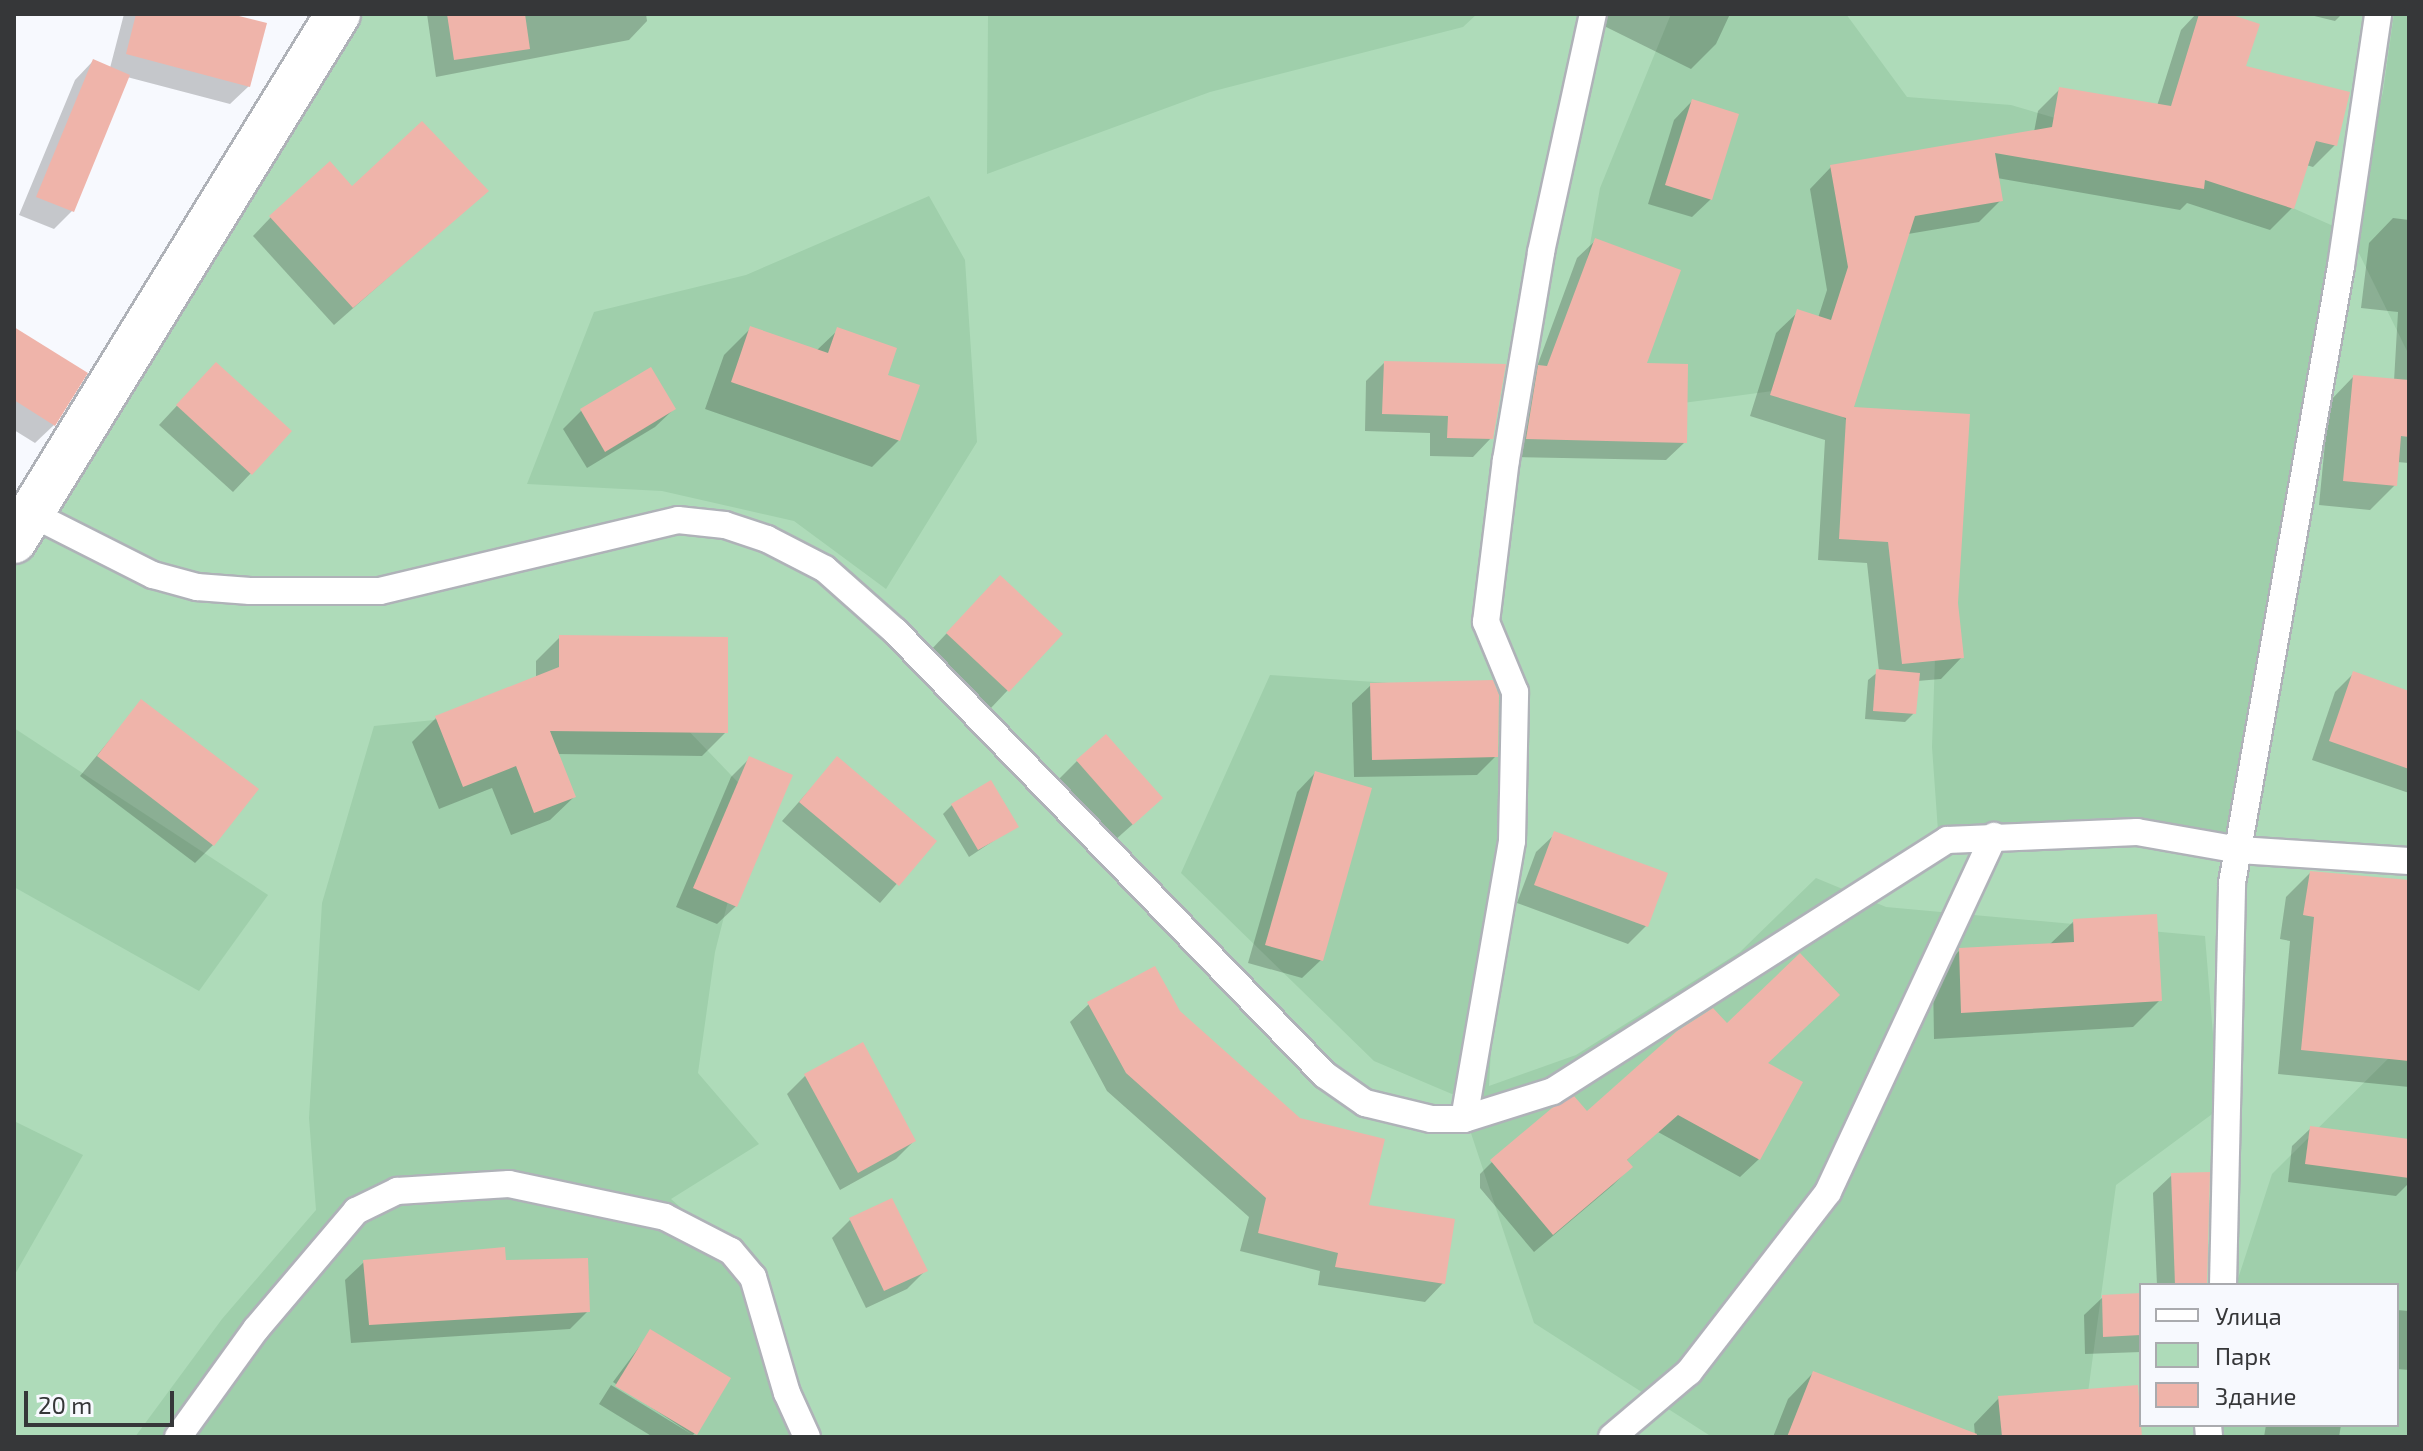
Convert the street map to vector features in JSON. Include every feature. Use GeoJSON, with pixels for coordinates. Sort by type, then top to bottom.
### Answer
{"type":"FeatureCollection","features":[{"type":"Feature","properties":{"kind":"street"},"geometry":{"type":"LineString","coordinates":[[23,528],[338,14]]}},
{"type":"Feature","properties":{"kind":"lane"},"geometry":{"type":"LineString","coordinates":[[1464,1119],[1512,841],[1515,692],[1486,622],[1541,252],[1593,14]]}},
{"type":"Feature","properties":{"kind":"lane"},"geometry":{"type":"LineString","coordinates":[[2223,1283],[2230,902],[2341,266],[2378,14]]}},
{"type":"Feature","properties":{"kind":"lane"},"geometry":{"type":"LineString","coordinates":[[23,528],[153,575],[197,587],[250,591],[380,591],[678,520],[725,525],[767,539],[825,569],[895,631],[1325,1075],[1365,1103],[1399,1114],[1464,1119],[1553,1091],[1619,1054],[1929,849],[1962,837],[2137,832],[2239,850],[2409,861]]}},
{"type":"Feature","properties":{"kind":"lane"},"geometry":{"type":"LineString","coordinates":[[1612,1437],[1689,1372],[1828,1192],[1994,836]]}},
{"type":"Feature","properties":{"kind":"lane"},"geometry":{"type":"LineString","coordinates":[[178,1437],[256,1329],[356,1211],[397,1191],[509,1184],[665,1217],[731,1251],[753,1277],[787,1393],[807,1437]]}},
{"type":"Feature","properties":{"kind":"green space"},"geometry":{"type":"Polygon","coordinates":[[[343,14],[2409,14],[2409,1437],[14,1437],[14,549],[343,14]]]}},
{"type":"Feature","properties":{"kind":"green space"},"geometry":{"type":"Polygon","coordinates":[[[988,14],[1477,14],[1463,27],[1210,92],[987,174],[988,14]]]}},
{"type":"Feature","properties":{"kind":"green space"},"geometry":{"type":"Polygon","coordinates":[[[1671,14],[1846,14],[1907,97],[2011,105],[2155,147],[2349,233],[2383,92],[2394,14],[2409,14],[2409,355],[2350,235],[2233,847],[2102,818],[1938,831],[1932,747],[1940,509],[1810,386],[1616,412],[1575,329],[1600,188],[1671,14]]]}},
{"type":"Feature","properties":{"kind":"green space"},"geometry":{"type":"Polygon","coordinates":[[[929,196],[965,260],[977,442],[886,589],[794,521],[662,491],[527,484],[594,312],[746,275],[929,196]]]}},
{"type":"Feature","properties":{"kind":"green space"},"geometry":{"type":"Polygon","coordinates":[[[1270,675],[1510,691],[1489,1086],[1576,1055],[1740,952],[1816,878],[1886,907],[2205,936],[2219,1109],[2116,1185],[2082,1437],[1712,1437],[1534,1323],[1459,1097],[1374,1061],[1181,873],[1270,675]]]}},
{"type":"Feature","properties":{"kind":"green space"},"geometry":{"type":"Polygon","coordinates":[[[657,698],[754,799],[715,952],[698,1073],[759,1144],[671,1199],[759,1277],[808,1437],[135,1437],[222,1319],[316,1210],[309,1118],[322,903],[374,726],[657,698]]]}},
{"type":"Feature","properties":{"kind":"green space"},"geometry":{"type":"Polygon","coordinates":[[[14,728],[268,895],[199,991],[14,887],[14,728]]]}},
{"type":"Feature","properties":{"kind":"green space"},"geometry":{"type":"Polygon","coordinates":[[[2409,1038],[2409,1437],[2215,1437],[2215,1427],[2399,1427],[2399,1283],[2237,1283],[2272,1174],[2409,1038]]]}},
{"type":"Feature","properties":{"kind":"green space"},"geometry":{"type":"Polygon","coordinates":[[[14,1121],[83,1155],[14,1276],[14,1121]]]}},
{"type":"Feature","properties":{"kind":"building"},"geometry":{"type":"Polygon","coordinates":[[[136,14],[231,14],[267,23],[250,87],[126,54],[136,14]]]}},
{"type":"Feature","properties":{"kind":"building"},"geometry":{"type":"Polygon","coordinates":[[[447,14],[525,14],[530,49],[454,60],[447,14]]]}},
{"type":"Feature","properties":{"kind":"building"},"geometry":{"type":"Polygon","coordinates":[[[2199,14],[2229,14],[2260,24],[2246,66],[2350,92],[2337,146],[2316,141],[2294,209],[2205,180],[2204,189],[1995,153],[2003,201],[1915,216],[1854,407],[1970,414],[1958,603],[1964,658],[1902,664],[1888,542],[1839,539],[1846,418],[1770,395],[1797,309],[1831,320],[1848,267],[1830,165],[2052,127],[2059,87],[2171,106],[2199,14]]]}},
{"type":"Feature","properties":{"kind":"building"},"geometry":{"type":"Polygon","coordinates":[[[93,59],[130,75],[74,212],[36,197],[93,59]]]}},
{"type":"Feature","properties":{"kind":"building"},"geometry":{"type":"Polygon","coordinates":[[[1692,99],[1739,114],[1712,200],[1665,185],[1692,99]]]}},
{"type":"Feature","properties":{"kind":"building"},"geometry":{"type":"Polygon","coordinates":[[[422,121],[489,191],[353,308],[269,216],[330,161],[352,186],[422,121]]]}},
{"type":"Feature","properties":{"kind":"building"},"geometry":{"type":"Polygon","coordinates":[[[1595,238],[1681,270],[1647,363],[1688,364],[1687,443],[1526,439],[1538,365],[1547,366],[1595,238]]]}},
{"type":"Feature","properties":{"kind":"building"},"geometry":{"type":"Polygon","coordinates":[[[750,326],[828,353],[837,327],[897,348],[888,375],[920,385],[900,441],[731,382],[750,326]]]}},
{"type":"Feature","properties":{"kind":"building"},"geometry":{"type":"Polygon","coordinates":[[[14,327],[88,373],[55,426],[14,400],[14,327]]]}},
{"type":"Feature","properties":{"kind":"building"},"geometry":{"type":"Polygon","coordinates":[[[1384,361],[1506,364],[1493,439],[1447,438],[1448,416],[1382,414],[1384,361]]]}},
{"type":"Feature","properties":{"kind":"building"},"geometry":{"type":"Polygon","coordinates":[[[216,362],[292,431],[252,475],[176,405],[216,362]]]}},
{"type":"Feature","properties":{"kind":"building"},"geometry":{"type":"Polygon","coordinates":[[[651,367],[676,409],[605,452],[580,409],[651,367]]]}},
{"type":"Feature","properties":{"kind":"building"},"geometry":{"type":"Polygon","coordinates":[[[2353,375],[2409,380],[2409,437],[2401,436],[2397,486],[2343,481],[2353,375]]]}},
{"type":"Feature","properties":{"kind":"building"},"geometry":{"type":"Polygon","coordinates":[[[1000,575],[1063,634],[1009,692],[946,633],[1000,575]]]}},
{"type":"Feature","properties":{"kind":"building"},"geometry":{"type":"Polygon","coordinates":[[[559,635],[728,637],[728,733],[550,731],[576,797],[534,813],[516,766],[463,787],[435,716],[559,667],[559,635]]]}},
{"type":"Feature","properties":{"kind":"building"},"geometry":{"type":"Polygon","coordinates":[[[1876,669],[1920,673],[1916,714],[1873,711],[1876,669]]]}},
{"type":"Feature","properties":{"kind":"building"},"geometry":{"type":"Polygon","coordinates":[[[2353,671],[2409,691],[2409,769],[2329,741],[2353,671]]]}},
{"type":"Feature","properties":{"kind":"building"},"geometry":{"type":"Polygon","coordinates":[[[1493,680],[1499,695],[1498,757],[1372,760],[1370,683],[1493,680]]]}},
{"type":"Feature","properties":{"kind":"building"},"geometry":{"type":"Polygon","coordinates":[[[141,699],[259,789],[214,846],[97,756],[141,699]]]}},
{"type":"Feature","properties":{"kind":"building"},"geometry":{"type":"Polygon","coordinates":[[[1106,734],[1163,798],[1133,825],[1076,760],[1106,734]]]}},
{"type":"Feature","properties":{"kind":"building"},"geometry":{"type":"Polygon","coordinates":[[[749,756],[793,775],[737,907],[693,888],[749,756]]]}},
{"type":"Feature","properties":{"kind":"building"},"geometry":{"type":"Polygon","coordinates":[[[837,756],[937,841],[899,886],[799,802],[837,756]]]}},
{"type":"Feature","properties":{"kind":"building"},"geometry":{"type":"Polygon","coordinates":[[[1315,771],[1372,788],[1323,961],[1265,945],[1315,771]]]}},
{"type":"Feature","properties":{"kind":"building"},"geometry":{"type":"Polygon","coordinates":[[[991,780],[1019,827],[978,850],[951,804],[991,780]]]}},
{"type":"Feature","properties":{"kind":"building"},"geometry":{"type":"Polygon","coordinates":[[[1554,831],[1668,873],[1648,927],[1534,885],[1554,831]]]}},
{"type":"Feature","properties":{"kind":"building"},"geometry":{"type":"Polygon","coordinates":[[[2310,871],[2409,880],[2409,1061],[2301,1050],[2314,917],[2303,915],[2310,871]]]}},
{"type":"Feature","properties":{"kind":"building"},"geometry":{"type":"Polygon","coordinates":[[[2157,914],[2162,1001],[1961,1013],[1959,948],[2074,942],[2073,919],[2157,914]]]}},
{"type":"Feature","properties":{"kind":"building"},"geometry":{"type":"Polygon","coordinates":[[[1800,953],[1840,995],[1768,1063],[1803,1082],[1760,1160],[1678,1115],[1627,1160],[1633,1167],[1553,1235],[1490,1160],[1552,1108],[1574,1096],[1587,1111],[1677,1031],[1713,1008],[1727,1023],[1800,953]]]}},
{"type":"Feature","properties":{"kind":"building"},"geometry":{"type":"Polygon","coordinates":[[[1155,966],[1180,1011],[1300,1118],[1385,1139],[1369,1205],[1455,1219],[1445,1284],[1335,1267],[1338,1253],[1258,1233],[1266,1198],[1126,1073],[1087,1002],[1155,966]]]}},
{"type":"Feature","properties":{"kind":"building"},"geometry":{"type":"Polygon","coordinates":[[[863,1042],[916,1141],[858,1173],[804,1074],[863,1042]]]}},
{"type":"Feature","properties":{"kind":"building"},"geometry":{"type":"Polygon","coordinates":[[[2310,1126],[2409,1139],[2409,1178],[2305,1164],[2310,1126]]]}},
{"type":"Feature","properties":{"kind":"building"},"geometry":{"type":"Polygon","coordinates":[[[2210,1172],[2207,1283],[2175,1283],[2171,1173],[2210,1172]]]}},
{"type":"Feature","properties":{"kind":"building"},"geometry":{"type":"Polygon","coordinates":[[[892,1198],[928,1271],[884,1291],[849,1218],[892,1198]]]}},
{"type":"Feature","properties":{"kind":"building"},"geometry":{"type":"Polygon","coordinates":[[[505,1247],[506,1260],[588,1258],[590,1312],[369,1325],[363,1260],[505,1247]]]}},
{"type":"Feature","properties":{"kind":"building"},"geometry":{"type":"Polygon","coordinates":[[[2139,1293],[2139,1335],[2103,1337],[2102,1295],[2139,1293]]]}},
{"type":"Feature","properties":{"kind":"building"},"geometry":{"type":"Polygon","coordinates":[[[650,1329],[731,1378],[697,1435],[615,1386],[650,1329]]]}},
{"type":"Feature","properties":{"kind":"building"},"geometry":{"type":"Polygon","coordinates":[[[1813,1371],[1977,1434],[1976,1437],[1787,1437],[1813,1371]]]}},
{"type":"Feature","properties":{"kind":"building"},"geometry":{"type":"Polygon","coordinates":[[[2138,1385],[2142,1437],[2002,1437],[1998,1396],[2138,1385]]]}}]}
